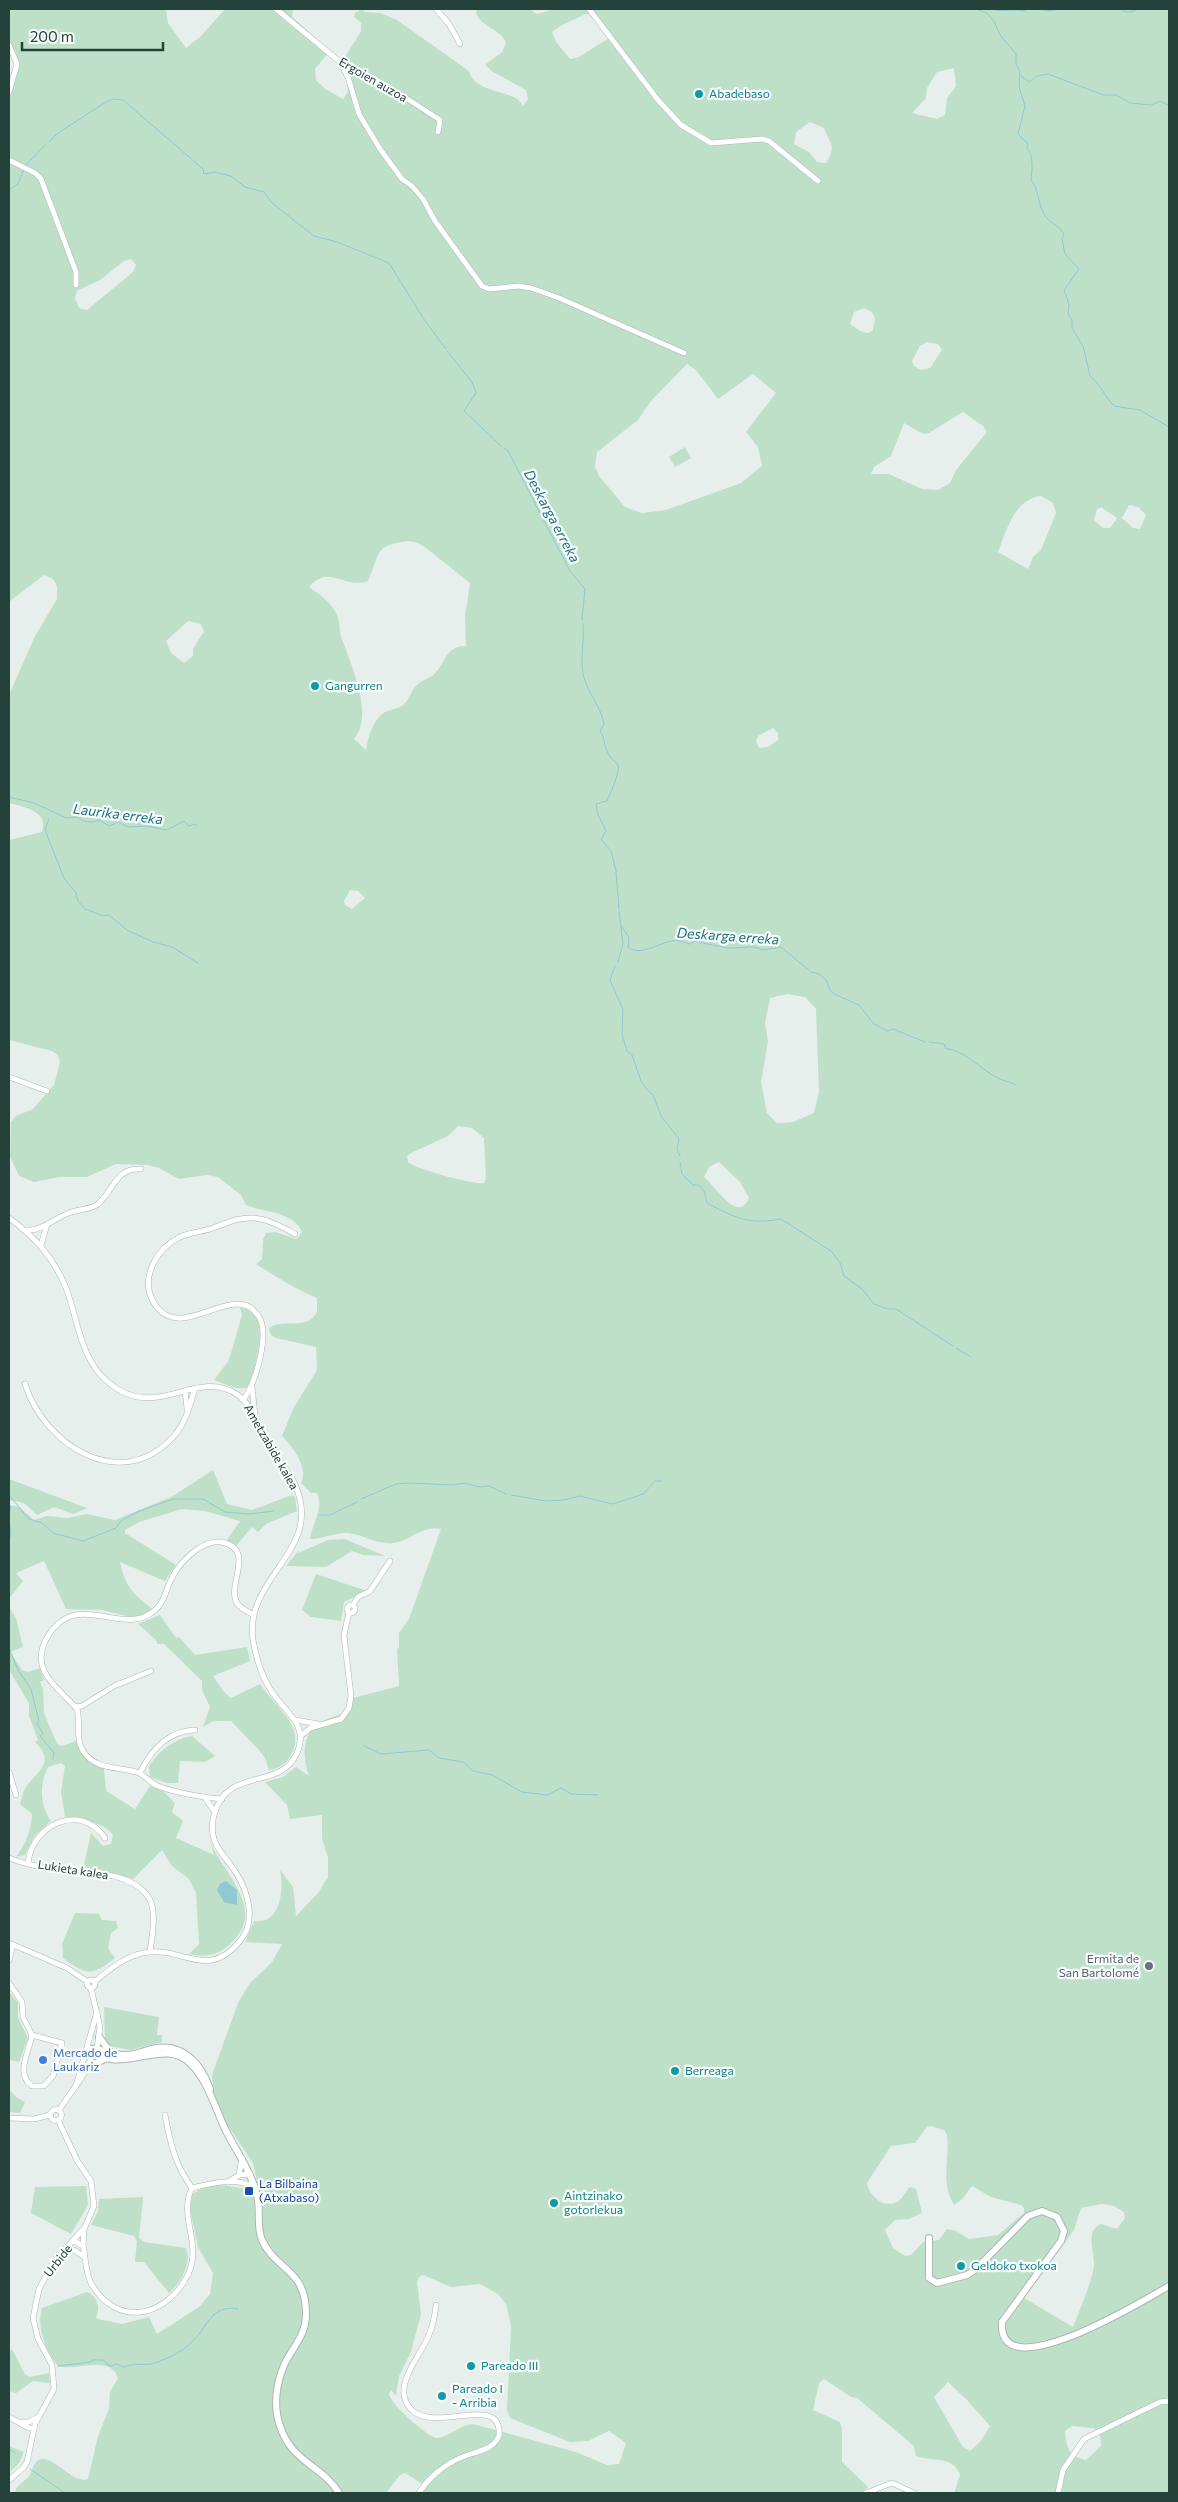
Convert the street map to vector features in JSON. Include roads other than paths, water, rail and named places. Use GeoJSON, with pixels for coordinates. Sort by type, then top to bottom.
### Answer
{"type":"FeatureCollection","features":[{"type":"Feature","properties":{"kind":"street","name":"Ergoien auzoa"},"geometry":{"type":"LineString","coordinates":[[276,9],[340,62],[350,65],[392,89],[440,120],[438,132]]}},
{"type":"Feature","properties":{"kind":"street"},"geometry":{"type":"LineString","coordinates":[[436,9],[449,24],[460,44]]}},
{"type":"Feature","properties":{"kind":"street"},"geometry":{"type":"LineString","coordinates":[[588,9],[658,100],[681,125],[711,143],[762,139],[769,141],[818,181]]}},
{"type":"Feature","properties":{"kind":"street"},"geometry":{"type":"LineString","coordinates":[[9,45],[17,64],[9,92]]}},
{"type":"Feature","properties":{"kind":"street"},"geometry":{"type":"LineString","coordinates":[[340,62],[348,77],[359,114],[380,149],[402,179],[412,186],[423,199],[435,221],[482,286],[489,288],[519,286],[531,288],[684,353]]}},
{"type":"Feature","properties":{"kind":"street"},"geometry":{"type":"LineString","coordinates":[[9,160],[35,173],[41,179],[76,272],[76,285]]}},
{"type":"Feature","properties":{"kind":"street"},"geometry":{"type":"LineString","coordinates":[[9,1077],[47,1091]]}},
{"type":"Feature","properties":{"kind":"street"},"geometry":{"type":"LineString","coordinates":[[34,1238],[47,1224],[70,1212],[96,1205],[119,1176],[128,1171],[141,1169]]}},
{"type":"Feature","properties":{"kind":"street","name":"Ametzabide kalea"},"geometry":{"type":"LineString","coordinates":[[9,1218],[41,1245],[66,1286],[77,1329],[88,1355],[105,1380],[122,1393],[145,1398],[156,1398],[195,1388],[218,1386],[243,1400],[255,1417],[272,1450],[292,1478],[299,1494],[302,1512],[301,1525],[293,1548],[272,1574],[252,1614]]}},
{"type":"Feature","properties":{"kind":"street"},"geometry":{"type":"LineString","coordinates":[[255,1417],[252,1387],[264,1332],[257,1313],[240,1304],[226,1306],[188,1318],[168,1315],[158,1308],[152,1298],[148,1282],[151,1269],[159,1254],[173,1241],[232,1220],[253,1218],[266,1220],[295,1234]]}},
{"type":"Feature","properties":{"kind":"street"},"geometry":{"type":"LineString","coordinates":[[26,1231],[42,1231]]}},
{"type":"Feature","properties":{"kind":"street"},"geometry":{"type":"LineString","coordinates":[[41,1245],[42,1231]]}},
{"type":"Feature","properties":{"kind":"street"},"geometry":{"type":"LineString","coordinates":[[25,1384],[38,1414],[57,1436],[72,1448],[106,1461],[131,1461],[155,1452],[174,1436],[188,1413],[195,1388]]}},
{"type":"Feature","properties":{"kind":"street"},"geometry":{"type":"LineString","coordinates":[[243,1400],[252,1387]]}},
{"type":"Feature","properties":{"kind":"street"},"geometry":{"type":"LineString","coordinates":[[185,1391],[188,1413]]}},
{"type":"Feature","properties":{"kind":"street"},"geometry":{"type":"LineString","coordinates":[[91,1988],[95,1985],[94,1982],[115,1965],[138,1954],[156,1952],[191,1960],[211,1960],[230,1951],[240,1941],[246,1929],[248,1902],[235,1871],[217,1848],[213,1831],[215,1812],[230,1789],[244,1781],[270,1776],[283,1770],[296,1754],[300,1736],[296,1720],[272,1692],[262,1674],[255,1655],[252,1614],[240,1607],[235,1598],[240,1564],[236,1552],[226,1544],[218,1542],[202,1546],[188,1556],[178,1568],[162,1604],[147,1616],[129,1620],[94,1613],[74,1615],[55,1627],[43,1648],[44,1669],[54,1688],[75,1707],[78,1718],[80,1746],[93,1762],[106,1767],[140,1774],[150,1783],[160,1787],[205,1798],[222,1799]]}},
{"type":"Feature","properties":{"kind":"street"},"geometry":{"type":"LineString","coordinates":[[300,1736],[319,1725],[334,1722],[341,1718],[351,1701],[344,1635],[349,1612],[348,1607],[353,1606],[358,1597],[370,1591],[390,1561]]}},
{"type":"Feature","properties":{"kind":"street"},"geometry":{"type":"LineString","coordinates":[[75,1707],[88,1703],[114,1686],[151,1671]]}},
{"type":"Feature","properties":{"kind":"street"},"geometry":{"type":"LineString","coordinates":[[78,1718],[88,1703]]}},
{"type":"Feature","properties":{"kind":"street"},"geometry":{"type":"LineString","coordinates":[[296,1720],[319,1725]]}},
{"type":"Feature","properties":{"kind":"street"},"geometry":{"type":"LineString","coordinates":[[140,1774],[148,1757],[158,1745],[172,1736],[195,1730]]}},
{"type":"Feature","properties":{"kind":"street"},"geometry":{"type":"LineString","coordinates":[[9,1772],[16,1795]]}},
{"type":"Feature","properties":{"kind":"street"},"geometry":{"type":"LineString","coordinates":[[205,1798],[215,1812]]}},
{"type":"Feature","properties":{"kind":"street"},"geometry":{"type":"LineString","coordinates":[[28,1863],[35,1840],[44,1830],[57,1823],[72,1820],[87,1823],[105,1838]]}},
{"type":"Feature","properties":{"kind":"street","name":"Lukieta kalea"},"geometry":{"type":"LineString","coordinates":[[9,1858],[51,1869],[108,1875],[136,1886],[147,1895],[152,1906],[150,1952]]}},
{"type":"Feature","properties":{"kind":"street","name":"Lukieta kalea"},"geometry":{"type":"LineString","coordinates":[[152,1940],[156,1952]]}},
{"type":"Feature","properties":{"kind":"street"},"geometry":{"type":"LineString","coordinates":[[9,1960],[11,1944],[67,1968],[88,1982],[91,1980],[94,1982]]}},
{"type":"Feature","properties":{"kind":"street"},"geometry":{"type":"LineString","coordinates":[[76,2086],[99,2037],[100,2027],[97,2012],[88,1982]]}},
{"type":"Feature","properties":{"kind":"street"},"geometry":{"type":"LineString","coordinates":[[9,1983],[22,2002],[23,2017],[32,2035],[23,2071],[24,2078],[32,2086],[44,2086],[53,2076],[62,2043],[32,2035]]}},
{"type":"Feature","properties":{"kind":"street"},"geometry":{"type":"LineString","coordinates":[[59,2110],[88,2066],[93,2050],[97,2012]]}},
{"type":"Feature","properties":{"kind":"street"},"geometry":{"type":"LineString","coordinates":[[99,2037],[104,2046],[114,2054]]}},
{"type":"Feature","properties":{"kind":"street"},"geometry":{"type":"LineString","coordinates":[[93,2050],[114,2054],[132,2054],[161,2048],[172,2049],[189,2056],[200,2067],[221,2118]]}},
{"type":"Feature","properties":{"kind":"street"},"geometry":{"type":"LineString","coordinates":[[93,2050],[106,2059]]}},
{"type":"Feature","properties":{"kind":"street"},"geometry":{"type":"LineString","coordinates":[[88,2066],[106,2059],[134,2059],[158,2053],[180,2056],[197,2071],[250,2174],[262,2240],[271,2254],[295,2275],[303,2294],[306,2311],[303,2336],[285,2363],[276,2400],[280,2426],[295,2454],[326,2478],[339,2493]]}},
{"type":"Feature","properties":{"kind":"street"},"geometry":{"type":"LineString","coordinates":[[9,2118],[34,2119],[50,2115],[52,2110],[59,2110]]}},
{"type":"Feature","properties":{"kind":"street"},"geometry":{"type":"LineString","coordinates":[[50,2115],[53,2120],[58,2120],[62,2115],[59,2110]]}},
{"type":"Feature","properties":{"kind":"street"},"geometry":{"type":"LineString","coordinates":[[85,2227],[83,2246],[88,2277],[107,2302],[120,2310],[134,2313],[144,2312],[165,2303],[186,2279],[192,2263],[194,2245],[186,2209],[192,2188],[178,2166],[168,2136],[165,2115]]}},
{"type":"Feature","properties":{"kind":"street","name":"Urbide"},"geometry":{"type":"LineString","coordinates":[[9,2480],[27,2462],[38,2417],[54,2389],[54,2372],[35,2330],[34,2308],[45,2276],[64,2250],[85,2227],[92,2213],[95,2199],[91,2181],[78,2162],[58,2120]]}},
{"type":"Feature","properties":{"kind":"street"},"geometry":{"type":"LineString","coordinates":[[239,2175],[242,2158]]}},
{"type":"Feature","properties":{"kind":"street"},"geometry":{"type":"LineString","coordinates":[[228,2182],[239,2175],[250,2174]]}},
{"type":"Feature","properties":{"kind":"street"},"geometry":{"type":"LineString","coordinates":[[241,2182],[250,2174]]}},
{"type":"Feature","properties":{"kind":"street"},"geometry":{"type":"LineString","coordinates":[[192,2188],[228,2182],[241,2182],[254,2188]]}},
{"type":"Feature","properties":{"kind":"street"},"geometry":{"type":"LineString","coordinates":[[929,2238],[928,2278],[937,2283],[946,2282],[972,2273],[1028,2216],[1042,2211],[1058,2217],[1064,2231],[1061,2241],[1002,2322],[1004,2338],[1009,2345],[1017,2349],[1037,2346],[1102,2324],[1169,2286]]}},
{"type":"Feature","properties":{"kind":"street"},"geometry":{"type":"LineString","coordinates":[[74,2241],[83,2246]]}},
{"type":"Feature","properties":{"kind":"street"},"geometry":{"type":"LineString","coordinates":[[74,2241],[79,2253]]}},
{"type":"Feature","properties":{"kind":"street"},"geometry":{"type":"LineString","coordinates":[[64,2250],[79,2253],[84,2257]]}},
{"type":"Feature","properties":{"kind":"street"},"geometry":{"type":"LineString","coordinates":[[419,2493],[440,2470],[461,2457],[492,2446],[499,2436],[498,2424],[494,2418],[486,2414],[435,2418],[419,2415],[407,2403],[404,2388],[406,2379],[429,2334],[436,2305]]}},
{"type":"Feature","properties":{"kind":"street"},"geometry":{"type":"LineString","coordinates":[[1058,2493],[1063,2470],[1084,2439],[1160,2402],[1169,2400]]}},
{"type":"Feature","properties":{"kind":"street"},"geometry":{"type":"LineString","coordinates":[[27,2424],[38,2417]]}},
{"type":"Feature","properties":{"kind":"street"},"geometry":{"type":"LineString","coordinates":[[9,2418],[34,2428]]}},
{"type":"Feature","properties":{"kind":"street"},"geometry":{"type":"LineString","coordinates":[[27,2424],[33,2436]]}},
{"type":"Feature","properties":{"kind":"street"},"geometry":{"type":"LineString","coordinates":[[866,2493],[892,2483],[914,2493]]}},
{"type":"Feature","properties":{"kind":"water"},"geometry":{"type":"Polygon","coordinates":[[[226,1881],[237,1890],[237,1905],[224,1902],[217,1890],[220,1884],[226,1881]]]}},
{"type":"Feature","properties":{"kind":"waterway"},"geometry":{"type":"LineString","coordinates":[[977,9],[988,14],[995,23],[1000,35],[1016,54],[1016,64],[1020,72],[1019,87],[1025,106],[1018,134],[1028,144],[1027,148],[1031,155],[1032,163],[1031,180],[1036,188],[1043,213],[1063,232],[1062,238],[1065,254],[1079,269],[1064,290],[1069,304],[1068,314],[1072,320],[1072,328],[1083,346],[1090,376],[1114,406],[1140,410],[1169,427]]}},
{"type":"Feature","properties":{"kind":"waterway"},"geometry":{"type":"LineString","coordinates":[[993,9],[1001,11],[1024,11],[1027,9]]}},
{"type":"Feature","properties":{"kind":"waterway"},"geometry":{"type":"LineString","coordinates":[[1041,9],[1047,11],[1061,9]]}},
{"type":"Feature","properties":{"kind":"waterway"},"geometry":{"type":"LineString","coordinates":[[1121,9],[1125,12],[1132,12],[1137,9]]}},
{"type":"Feature","properties":{"kind":"waterway"},"geometry":{"type":"LineString","coordinates":[[1021,76],[1030,82],[1037,76],[1048,74],[1103,95],[1116,95],[1130,103],[1151,105],[1160,101],[1169,105]]}},
{"type":"Feature","properties":{"kind":"waterway","name":"Deskarga erreka"},"geometry":{"type":"LineString","coordinates":[[49,142],[58,133],[106,102],[113,99],[123,100],[203,169],[204,174],[214,172],[231,176],[245,187],[264,192],[271,202],[314,236],[337,242],[389,263],[423,318],[446,349]]}},
{"type":"Feature","properties":{"kind":"waterway"},"geometry":{"type":"LineString","coordinates":[[26,165],[45,145]]}},
{"type":"Feature","properties":{"kind":"waterway"},"geometry":{"type":"LineString","coordinates":[[9,190],[18,184],[24,169]]}},
{"type":"Feature","properties":{"kind":"waterway","name":"Deskarga erreka"},"geometry":{"type":"LineString","coordinates":[[447,351],[472,382],[476,393],[464,411],[501,446]]}},
{"type":"Feature","properties":{"kind":"waterway","name":"Deskarga erreka"},"geometry":{"type":"LineString","coordinates":[[504,448],[508,451],[570,571],[585,589],[582,620]]}},
{"type":"Feature","properties":{"kind":"waterway","name":"Deskarga erreka"},"geometry":{"type":"LineString","coordinates":[[583,624],[582,664],[584,678],[598,706],[604,724],[600,731],[607,750],[619,768],[607,801],[596,804],[598,815],[606,831],[601,839],[611,851],[616,871],[619,909]]}},
{"type":"Feature","properties":{"kind":"waterway","name":"Laurika erreka"},"geometry":{"type":"LineString","coordinates":[[9,797],[34,803],[66,818],[77,817],[83,821],[93,822],[99,820],[109,826],[118,822],[128,827],[147,826],[167,830],[184,821],[189,826],[195,824],[197,826]]}},
{"type":"Feature","properties":{"kind":"waterway"},"geometry":{"type":"LineString","coordinates":[[49,819],[45,829],[64,878],[76,893],[78,901],[85,909],[103,916],[109,915],[127,930],[153,942],[172,947],[198,963]]}},
{"type":"Feature","properties":{"kind":"waterway","name":"Deskarga erreka"},"geometry":{"type":"LineString","coordinates":[[619,911],[621,926],[629,937],[628,947],[633,950],[649,949],[675,941],[690,944],[695,941],[728,948],[755,947],[762,950],[781,947],[811,972],[819,974],[826,980],[834,994],[859,1005],[873,1023],[887,1031],[893,1029],[925,1042]]}},
{"type":"Feature","properties":{"kind":"waterway"},"geometry":{"type":"LineString","coordinates":[[618,962],[623,944],[621,927]]}},
{"type":"Feature","properties":{"kind":"waterway"},"geometry":{"type":"LineString","coordinates":[[615,966],[610,980],[623,1010],[622,1034],[627,1051],[632,1055],[641,1081],[653,1095],[661,1116],[679,1139],[677,1149],[680,1156]]}},
{"type":"Feature","properties":{"kind":"waterway","name":"Deskarga erreka"},"geometry":{"type":"LineString","coordinates":[[929,1042],[944,1044],[946,1049],[958,1052],[996,1077],[1016,1085]]}},
{"type":"Feature","properties":{"kind":"waterway"},"geometry":{"type":"LineString","coordinates":[[680,1162],[682,1174],[693,1185],[699,1185],[704,1191],[707,1203],[726,1213],[751,1221],[781,1219],[831,1251],[840,1263],[844,1276],[862,1289],[874,1304],[888,1309],[896,1309],[953,1346]]}},
{"type":"Feature","properties":{"kind":"waterway"},"geometry":{"type":"LineString","coordinates":[[956,1348],[971,1357]]}},
{"type":"Feature","properties":{"kind":"waterway"},"geometry":{"type":"LineString","coordinates":[[511,1495],[546,1501],[564,1500],[579,1496],[613,1504],[643,1494],[655,1481],[662,1481]]}},
{"type":"Feature","properties":{"kind":"waterway"},"geometry":{"type":"LineString","coordinates":[[361,1499],[396,1484],[410,1483],[453,1485],[465,1483],[479,1487],[489,1486],[506,1494]]}},
{"type":"Feature","properties":{"kind":"waterway"},"geometry":{"type":"LineString","coordinates":[[9,1495],[29,1519],[42,1523],[53,1533],[83,1541],[116,1528],[121,1521],[137,1512],[173,1499],[203,1499],[225,1512],[250,1514],[273,1511]]}},
{"type":"Feature","properties":{"kind":"waterway"},"geometry":{"type":"LineString","coordinates":[[319,1515],[330,1515],[357,1502]]}},
{"type":"Feature","properties":{"kind":"waterway"},"geometry":{"type":"LineString","coordinates":[[9,1504],[11,1507],[9,1512]]}},
{"type":"Feature","properties":{"kind":"waterway"},"geometry":{"type":"LineString","coordinates":[[9,1520],[11,1534],[9,1540]]}},
{"type":"Feature","properties":{"kind":"waterway"},"geometry":{"type":"LineString","coordinates":[[9,1648],[18,1670],[31,1689],[39,1721],[37,1724],[43,1733],[40,1736],[54,1753],[53,1759]]}},
{"type":"Feature","properties":{"kind":"waterway"},"geometry":{"type":"LineString","coordinates":[[364,1746],[381,1754],[429,1750],[439,1758],[463,1762],[473,1771],[492,1775],[522,1792],[547,1795],[561,1788],[571,1794],[598,1795]]}},
{"type":"Feature","properties":{"kind":"waterway"},"geometry":{"type":"LineString","coordinates":[[58,2366],[91,2362],[93,2360],[103,2360],[110,2366],[117,2364],[124,2367],[154,2363],[184,2349],[220,2310],[238,2309]]}},
{"type":"Feature","properties":{"kind":"waterway"},"geometry":{"type":"LineString","coordinates":[[9,2449],[15,2453]]}},
{"type":"Feature","properties":{"kind":"waterway"},"geometry":{"type":"LineString","coordinates":[[30,2469],[65,2493]]}},
{"type":"Feature","properties":{"kind":"place","name":"Abadebaso"},"geometry":{"type":"Point","coordinates":[699,94]}},
{"type":"Feature","properties":{"kind":"place","name":"Gangurren"},"geometry":{"type":"Point","coordinates":[315,686]}},
{"type":"Feature","properties":{"kind":"place","name":"Ermita de San Bartolomé"},"geometry":{"type":"Point","coordinates":[1149,1966]}},
{"type":"Feature","properties":{"kind":"place","name":"Mercado de Laukariz"},"geometry":{"type":"Point","coordinates":[43,2060]}},
{"type":"Feature","properties":{"kind":"place","name":"Berreaga"},"geometry":{"type":"Point","coordinates":[675,2071]}},
{"type":"Feature","properties":{"kind":"place","name":"La Bilbaina (Atxabaso)"},"geometry":{"type":"Point","coordinates":[249,2191]}},
{"type":"Feature","properties":{"kind":"place","name":"Aintzinako gotorlekua"},"geometry":{"type":"Point","coordinates":[554,2203]}},
{"type":"Feature","properties":{"kind":"place","name":"Geldoko txokoa"},"geometry":{"type":"Point","coordinates":[961,2266]}},
{"type":"Feature","properties":{"kind":"place","name":"Pareado III"},"geometry":{"type":"Point","coordinates":[471,2366]}},
{"type":"Feature","properties":{"kind":"place","name":"Pareado I - Arribia"},"geometry":{"type":"Point","coordinates":[442,2396]}}]}
